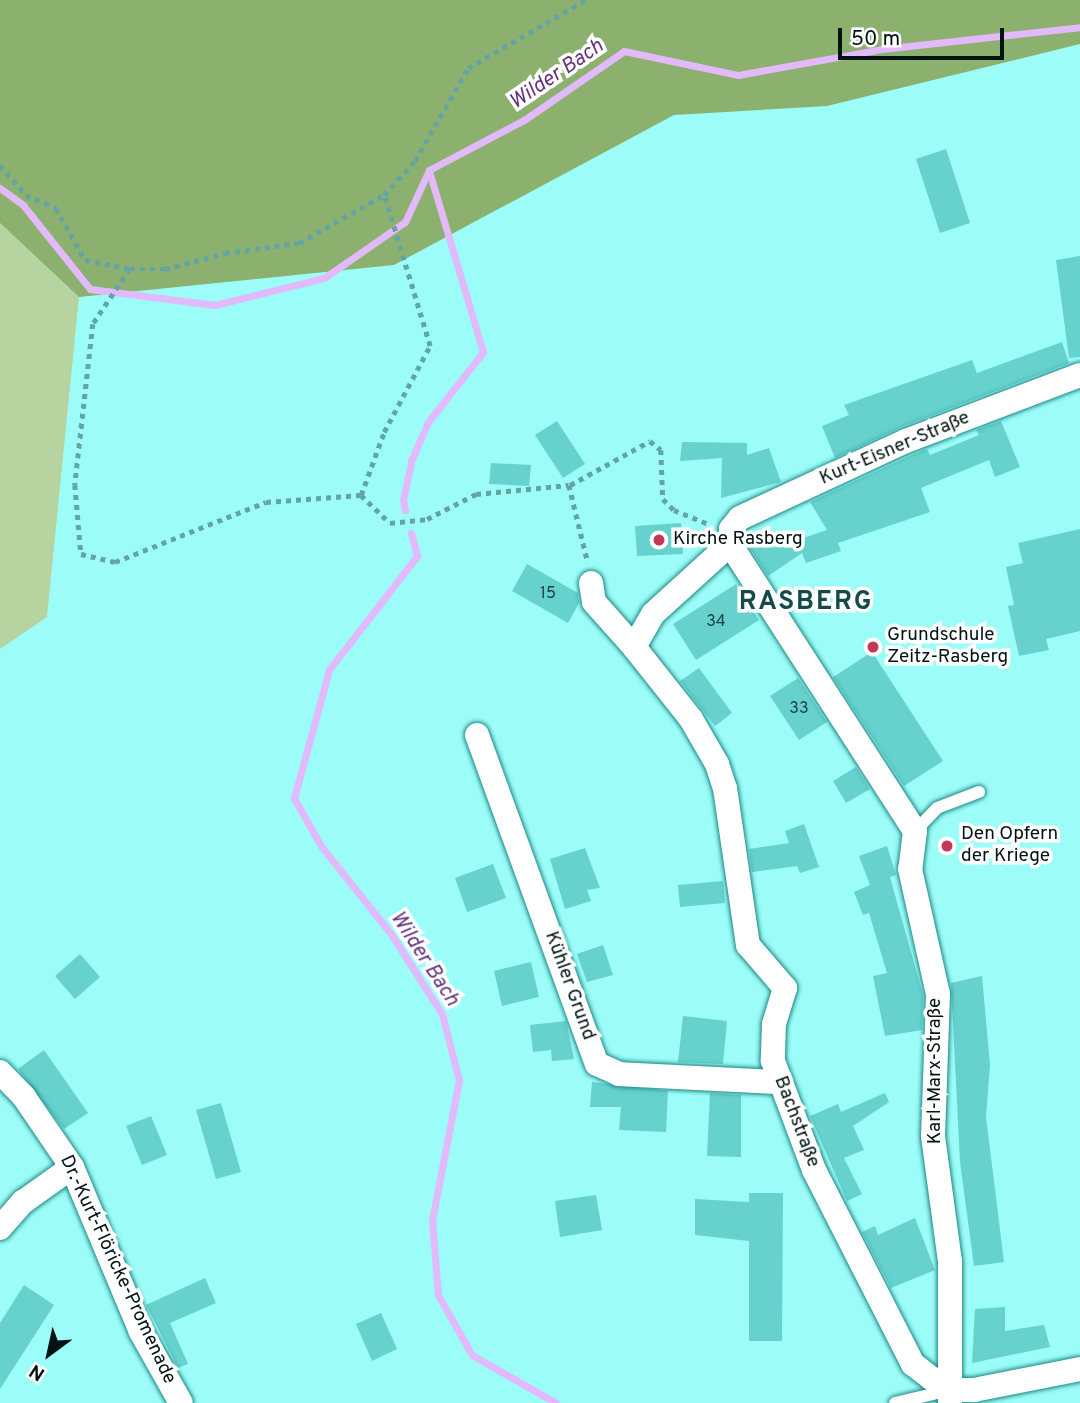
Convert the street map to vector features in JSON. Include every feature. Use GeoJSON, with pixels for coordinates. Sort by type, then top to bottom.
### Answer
{"type":"FeatureCollection","features":[{"type":"Feature","properties":{"kind":"street","name":"Kurt-Eisner-Straße"},"geometry":{"type":"LineString","coordinates":[[730,544],[731,530],[750,513],[906,441],[1080,375]]}},
{"type":"Feature","properties":{"kind":"street"},"geometry":{"type":"LineString","coordinates":[[634,647],[653,614],[730,544],[915,831]]}},
{"type":"Feature","properties":{"kind":"street","name":"Bachstraße"},"geometry":{"type":"LineString","coordinates":[[591,583],[594,602],[691,719],[717,764],[725,788],[748,945],[785,988],[774,1024],[773,1061],[779,1082],[814,1170],[913,1364],[951,1397]]}},
{"type":"Feature","properties":{"kind":"street","name":"Kühler Grund"},"geometry":{"type":"LineString","coordinates":[[477,735],[597,1064],[619,1074],[779,1082]]}},
{"type":"Feature","properties":{"kind":"street","name":"Karl-Marx-Straße"},"geometry":{"type":"LineString","coordinates":[[915,831],[910,869],[938,994],[933,1136],[950,1261],[951,1397]]}},
{"type":"Feature","properties":{"kind":"street","name":"Dr.-Kurt-Flöricke-Promenade"},"geometry":{"type":"LineString","coordinates":[[4,1086],[72,1167],[141,1332],[181,1403]]}},
{"type":"Feature","properties":{"kind":"street"},"geometry":{"type":"LineString","coordinates":[[0,1228],[23,1202],[72,1167]]}},
{"type":"Feature","properties":{"kind":"street"},"geometry":{"type":"LineString","coordinates":[[951,1397],[1080,1369]]}},
{"type":"Feature","properties":{"kind":"lane"},"geometry":{"type":"LineString","coordinates":[[915,831],[937,808],[979,792]]}},
{"type":"Feature","properties":{"kind":"lane"},"geometry":{"type":"LineString","coordinates":[[895,1403],[951,1397]]}},
{"type":"Feature","properties":{"kind":"path"},"geometry":{"type":"LineString","coordinates":[[0,165],[26,195],[56,208],[85,260],[130,269],[165,269],[225,253],[299,243],[384,195],[415,161],[468,68],[586,0]]}},
{"type":"Feature","properties":{"kind":"path"},"geometry":{"type":"LineString","coordinates":[[360,495],[384,432],[430,346],[384,195]]}},
{"type":"Feature","properties":{"kind":"path"},"geometry":{"type":"LineString","coordinates":[[130,269],[93,324],[75,485],[81,554],[115,562],[266,502],[360,495],[390,523],[427,519],[476,494],[569,485],[650,441],[661,450],[663,499],[674,510],[709,523],[730,544]]}},
{"type":"Feature","properties":{"kind":"path"},"geometry":{"type":"LineString","coordinates":[[569,485],[591,583]]}},
{"type":"Feature","properties":{"kind":"green space"},"geometry":{"type":"Polygon","coordinates":[[[0,0],[1080,0],[1080,44],[827,106],[674,115],[394,265],[79,297],[0,223],[0,0]]]}},
{"type":"Feature","properties":{"kind":"green space"},"geometry":{"type":"Polygon","coordinates":[[[0,223],[79,297],[47,617],[0,649],[0,223]]]}},
{"type":"Feature","properties":{"kind":"building"},"geometry":{"type":"Polygon","coordinates":[[[946,149],[970,223],[940,233],[916,159],[946,149]]]}},
{"type":"Feature","properties":{"kind":"building"},"geometry":{"type":"Polygon","coordinates":[[[1080,256],[1080,357],[1069,358],[1056,260],[1080,256]]]}},
{"type":"Feature","properties":{"kind":"building"},"geometry":{"type":"Polygon","coordinates":[[[1062,342],[1069,363],[901,427],[835,458],[822,426],[849,415],[844,405],[972,360],[977,373],[1062,342]]]}},
{"type":"Feature","properties":{"kind":"building"},"geometry":{"type":"Polygon","coordinates":[[[557,421],[585,464],[563,478],[535,435],[557,421]]]}},
{"type":"Feature","properties":{"kind":"building"},"geometry":{"type":"Polygon","coordinates":[[[1001,421],[1020,467],[995,477],[989,460],[921,488],[930,512],[838,543],[841,551],[806,563],[802,553],[768,576],[748,545],[764,534],[773,548],[827,530],[810,502],[927,449],[930,455],[979,435],[976,430],[1001,421]]]}},
{"type":"Feature","properties":{"kind":"building"},"geometry":{"type":"Polygon","coordinates":[[[682,442],[747,443],[747,455],[769,448],[781,482],[721,498],[722,458],[680,461],[682,442]]]}},
{"type":"Feature","properties":{"kind":"building"},"geometry":{"type":"Polygon","coordinates":[[[491,463],[531,465],[529,486],[489,484],[491,463]]]}},
{"type":"Feature","properties":{"kind":"building","name":"Kirche Rasberg"},"geometry":{"type":"Polygon","coordinates":[[[681,523],[683,554],[637,556],[635,526],[681,523]]]}},
{"type":"Feature","properties":{"kind":"building"},"geometry":{"type":"Polygon","coordinates":[[[1080,529],[1080,631],[1046,639],[1049,650],[1019,656],[1008,606],[1014,605],[1006,567],[1023,563],[1018,543],[1080,529]]]}},
{"type":"Feature","properties":{"kind":"building"},"geometry":{"type":"Polygon","coordinates":[[[527,564],[578,593],[579,603],[568,623],[512,591],[527,564]]]}},
{"type":"Feature","properties":{"kind":"building"},"geometry":{"type":"Polygon","coordinates":[[[736,584],[759,620],[696,660],[673,624],[736,584]]]}},
{"type":"Feature","properties":{"kind":"building"},"geometry":{"type":"Polygon","coordinates":[[[872,652],[943,761],[904,786],[833,677],[872,652]]]}},
{"type":"Feature","properties":{"kind":"building"},"geometry":{"type":"Polygon","coordinates":[[[699,668],[732,713],[715,726],[680,681],[699,668]]]}},
{"type":"Feature","properties":{"kind":"building"},"geometry":{"type":"Polygon","coordinates":[[[798,678],[827,722],[799,740],[770,696],[798,678]]]}},
{"type":"Feature","properties":{"kind":"building"},"geometry":{"type":"Polygon","coordinates":[[[856,767],[870,789],[846,803],[833,781],[856,767]]]}},
{"type":"Feature","properties":{"kind":"building"},"geometry":{"type":"Polygon","coordinates":[[[804,824],[819,867],[800,873],[797,866],[752,872],[749,849],[789,843],[785,831],[804,824]]]}},
{"type":"Feature","properties":{"kind":"building"},"geometry":{"type":"Polygon","coordinates":[[[887,846],[896,875],[890,877],[923,995],[922,1030],[885,1036],[873,976],[887,973],[869,913],[863,915],[854,892],[870,885],[859,856],[887,846]]]}},
{"type":"Feature","properties":{"kind":"building"},"geometry":{"type":"Polygon","coordinates":[[[585,848],[600,888],[587,890],[591,901],[565,909],[550,859],[585,848]]]}},
{"type":"Feature","properties":{"kind":"building"},"geometry":{"type":"Polygon","coordinates":[[[493,864],[506,898],[467,912],[455,878],[493,864]]]}},
{"type":"Feature","properties":{"kind":"building"},"geometry":{"type":"Polygon","coordinates":[[[723,881],[725,903],[680,907],[678,885],[723,881]]]}},
{"type":"Feature","properties":{"kind":"building"},"geometry":{"type":"Polygon","coordinates":[[[603,945],[613,975],[587,982],[577,954],[603,945]]]}},
{"type":"Feature","properties":{"kind":"building"},"geometry":{"type":"Polygon","coordinates":[[[80,954],[100,977],[75,999],[55,976],[80,954]]]}},
{"type":"Feature","properties":{"kind":"building"},"geometry":{"type":"Polygon","coordinates":[[[531,962],[539,997],[502,1006],[494,971],[531,962]]]}},
{"type":"Feature","properties":{"kind":"building"},"geometry":{"type":"Polygon","coordinates":[[[982,976],[990,1065],[986,1117],[1004,1262],[974,1266],[960,1162],[951,983],[982,976]]]}},
{"type":"Feature","properties":{"kind":"building"},"geometry":{"type":"Polygon","coordinates":[[[683,1016],[727,1021],[723,1064],[678,1062],[683,1016]]]}},
{"type":"Feature","properties":{"kind":"building"},"geometry":{"type":"Polygon","coordinates":[[[566,1021],[574,1059],[552,1061],[551,1050],[533,1052],[530,1025],[566,1021]]]}},
{"type":"Feature","properties":{"kind":"building"},"geometry":{"type":"Polygon","coordinates":[[[44,1050],[88,1113],[64,1129],[18,1069],[44,1050]]]}},
{"type":"Feature","properties":{"kind":"building"},"geometry":{"type":"Polygon","coordinates":[[[592,1082],[668,1091],[666,1132],[619,1130],[621,1107],[590,1107],[592,1082]]]}},
{"type":"Feature","properties":{"kind":"building"},"geometry":{"type":"Polygon","coordinates":[[[710,1093],[741,1095],[741,1157],[707,1156],[710,1093]]]}},
{"type":"Feature","properties":{"kind":"building"},"geometry":{"type":"Polygon","coordinates":[[[885,1093],[889,1102],[853,1126],[864,1150],[844,1158],[862,1194],[847,1201],[810,1116],[838,1104],[841,1112],[885,1093]]]}},
{"type":"Feature","properties":{"kind":"building"},"geometry":{"type":"Polygon","coordinates":[[[221,1103],[241,1172],[216,1179],[196,1110],[221,1103]]]}},
{"type":"Feature","properties":{"kind":"building"},"geometry":{"type":"Polygon","coordinates":[[[151,1116],[167,1155],[142,1165],[126,1126],[151,1116]]]}},
{"type":"Feature","properties":{"kind":"building"},"geometry":{"type":"Polygon","coordinates":[[[749,1193],[783,1193],[782,1341],[749,1341],[749,1241],[695,1235],[695,1199],[749,1202],[749,1193]]]}},
{"type":"Feature","properties":{"kind":"building"},"geometry":{"type":"Polygon","coordinates":[[[596,1195],[602,1230],[560,1237],[555,1201],[596,1195]]]}},
{"type":"Feature","properties":{"kind":"building"},"geometry":{"type":"Polygon","coordinates":[[[915,1218],[935,1270],[891,1288],[862,1232],[875,1226],[878,1235],[915,1218]]]}},
{"type":"Feature","properties":{"kind":"building"},"geometry":{"type":"Polygon","coordinates":[[[205,1278],[216,1303],[170,1323],[188,1364],[178,1368],[146,1305],[205,1278]]]}},
{"type":"Feature","properties":{"kind":"building"},"geometry":{"type":"Polygon","coordinates":[[[24,1285],[54,1305],[0,1389],[0,1323],[24,1285]]]}},
{"type":"Feature","properties":{"kind":"building"},"geometry":{"type":"Polygon","coordinates":[[[1005,1307],[1005,1331],[1044,1325],[1050,1347],[972,1363],[975,1309],[1005,1307]]]}},
{"type":"Feature","properties":{"kind":"building"},"geometry":{"type":"Polygon","coordinates":[[[381,1313],[397,1349],[372,1361],[356,1324],[381,1313]]]}},
{"type":"Feature","properties":{"kind":"waterway","name":"Wilder Bach"},"geometry":{"type":"LineString","coordinates":[[429,170],[524,120],[624,51],[738,75],[882,49],[1080,27]]}},
{"type":"Feature","properties":{"kind":"waterway"},"geometry":{"type":"LineString","coordinates":[[0,188],[23,205],[90,289],[215,305],[324,278],[405,222],[429,170]]}},
{"type":"Feature","properties":{"kind":"waterway","name":"Wilder Bach"},"geometry":{"type":"LineString","coordinates":[[405,510],[403,500],[411,461],[428,422],[483,352],[429,171]]}},
{"type":"Feature","properties":{"kind":"waterway","name":"Wilder Bach"},"geometry":{"type":"LineString","coordinates":[[411,533],[417,556],[329,670],[294,798],[321,846],[391,934],[442,1014],[459,1080],[432,1220],[438,1295],[472,1355],[556,1403]]}},
{"type":"Feature","properties":{"kind":"place","name":"Kirche Rasberg"},"geometry":{"type":"Point","coordinates":[659,540]}},
{"type":"Feature","properties":{"kind":"place","name":"Grundschule Zeitz-Rasberg"},"geometry":{"type":"Point","coordinates":[873,647]}},
{"type":"Feature","properties":{"kind":"place","name":"Den Opfern der Kriege"},"geometry":{"type":"Point","coordinates":[947,846]}},
{"type":"Feature","properties":{"kind":"district","name":"RASBERG"},"geometry":{"type":"Point","coordinates":[806,603]}}]}
